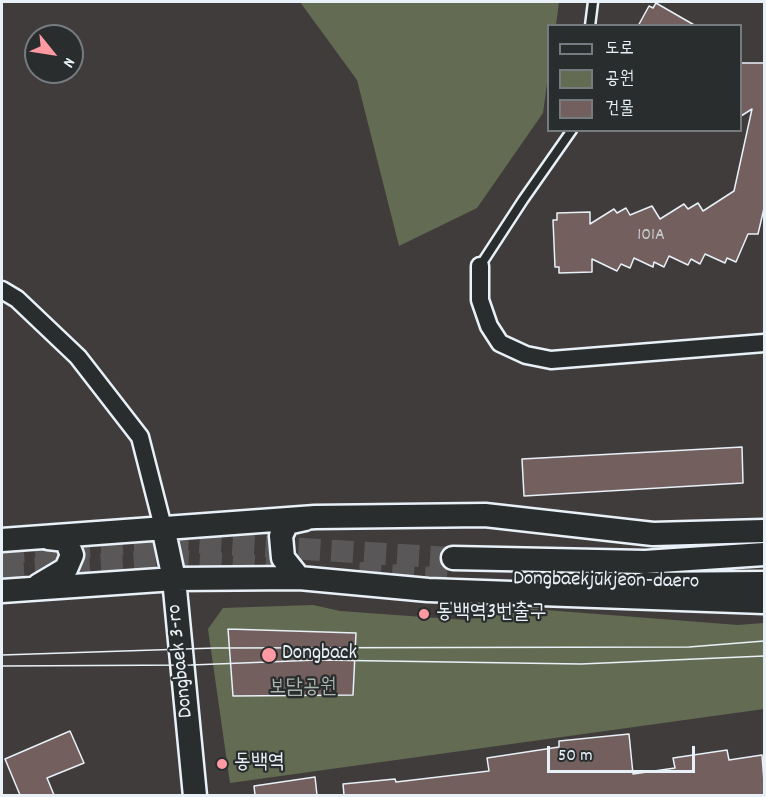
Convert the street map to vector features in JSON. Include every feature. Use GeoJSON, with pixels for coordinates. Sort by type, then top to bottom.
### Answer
{"type":"FeatureCollection","features":[{"type":"Feature","properties":{"kind":"main road"},"geometry":{"type":"LineString","coordinates":[[2,540],[315,517],[485,515],[654,534],[762,527]]}},
{"type":"Feature","properties":{"kind":"main road"},"geometry":{"type":"LineString","coordinates":[[299,578],[283,558],[281,536],[287,523],[315,517]]}},
{"type":"Feature","properties":{"kind":"main road","name":"Dongbaek 3-ro"},"geometry":{"type":"LineString","coordinates":[[163,527],[174,579],[195,795]]}},
{"type":"Feature","properties":{"kind":"main road"},"geometry":{"type":"LineString","coordinates":[[32,589],[66,569],[72,555],[66,540],[43,537]]}},
{"type":"Feature","properties":{"kind":"main road","name":"Dongbaekjukjeon-daero"},"geometry":{"type":"LineString","coordinates":[[765,554],[645,562],[451,568],[639,584],[765,583]]}},
{"type":"Feature","properties":{"kind":"main road"},"geometry":{"type":"LineString","coordinates":[[2,591],[174,579],[299,578],[428,591],[765,602]]}},
{"type":"Feature","properties":{"kind":"street"},"geometry":{"type":"LineString","coordinates":[[480,267],[480,300],[489,326],[501,343],[526,355],[551,360],[765,343]]}},
{"type":"Feature","properties":{"kind":"street"},"geometry":{"type":"LineString","coordinates":[[2,290],[17,299],[78,357],[140,436],[163,527]]}},
{"type":"Feature","properties":{"kind":"lane"},"geometry":{"type":"LineString","coordinates":[[590,24],[593,2]]}},
{"type":"Feature","properties":{"kind":"lane"},"geometry":{"type":"LineString","coordinates":[[480,267],[571,132]]}},
{"type":"Feature","properties":{"kind":"green space"},"geometry":{"type":"Polygon","coordinates":[[[300,2],[559,2],[556,24],[547,24],[547,83],[543,113],[477,208],[399,246],[357,80],[300,2]]]}},
{"type":"Feature","properties":{"kind":"green space","name":"보담공원"},"geometry":{"type":"Polygon","coordinates":[[[313,605],[340,611],[465,620],[520,608],[738,625],[764,623],[764,709],[230,783],[208,629],[223,608],[313,605]]]}},
{"type":"Feature","properties":{"kind":"building"},"geometry":{"type":"Polygon","coordinates":[[[656,3],[693,24],[639,24],[649,6],[653,8],[656,3]]]}},
{"type":"Feature","properties":{"kind":"building"},"geometry":{"type":"Polygon","coordinates":[[[742,63],[765,63],[765,204],[758,234],[748,234],[736,262],[727,258],[725,263],[705,254],[700,264],[691,259],[688,265],[669,256],[664,267],[654,262],[653,267],[634,258],[630,268],[621,264],[617,271],[592,259],[592,272],[559,273],[559,267],[555,267],[553,220],[557,220],[557,213],[590,212],[590,224],[614,209],[617,213],[626,208],[630,215],[652,206],[660,219],[684,204],[688,209],[698,203],[703,211],[734,191],[752,109],[742,115],[742,63]]]}},
{"type":"Feature","properties":{"kind":"building"},"geometry":{"type":"Polygon","coordinates":[[[742,447],[743,483],[524,496],[522,459],[742,447]]]}},
{"type":"Feature","properties":{"kind":"building"},"geometry":{"type":"Polygon","coordinates":[[[228,629],[356,633],[353,695],[233,696],[228,629]]]}},
{"type":"Feature","properties":{"kind":"building"},"geometry":{"type":"Polygon","coordinates":[[[70,731],[84,763],[47,778],[54,795],[20,795],[5,759],[70,731]]]}},
{"type":"Feature","properties":{"kind":"building"},"geometry":{"type":"Polygon","coordinates":[[[629,734],[633,774],[675,768],[673,758],[727,750],[729,760],[762,755],[765,795],[344,795],[343,784],[395,779],[396,782],[489,771],[487,758],[559,747],[559,741],[629,734]]]}},
{"type":"Feature","properties":{"kind":"building"},"geometry":{"type":"Polygon","coordinates":[[[315,777],[317,795],[255,795],[254,786],[315,777]]]}},
{"type":"Feature","properties":{"kind":"tunnel"},"geometry":{"type":"LineString","coordinates":[[2,553],[173,541],[453,558]]}},
{"type":"Feature","properties":{"kind":"tunnel"},"geometry":{"type":"LineString","coordinates":[[2,570],[173,560],[302,569]]}},
{"type":"Feature","properties":{"kind":"tunnel"},"geometry":{"type":"LineString","coordinates":[[359,573],[448,579]]}},
{"type":"Feature","properties":{"kind":"tram line"},"geometry":{"type":"LineString","coordinates":[[2,655],[215,648],[689,647],[764,641]]}},
{"type":"Feature","properties":{"kind":"tram line"},"geometry":{"type":"LineString","coordinates":[[2,666],[191,665],[318,660],[581,664],[764,656]]}},
{"type":"Feature","properties":{"kind":"place","name":"동백역3번출구"},"geometry":{"type":"Point","coordinates":[424,614]}},
{"type":"Feature","properties":{"kind":"place","name":"Dongback"},"geometry":{"type":"Point","coordinates":[269,655]}},
{"type":"Feature","properties":{"kind":"place","name":"동백역"},"geometry":{"type":"Point","coordinates":[222,764]}}]}
